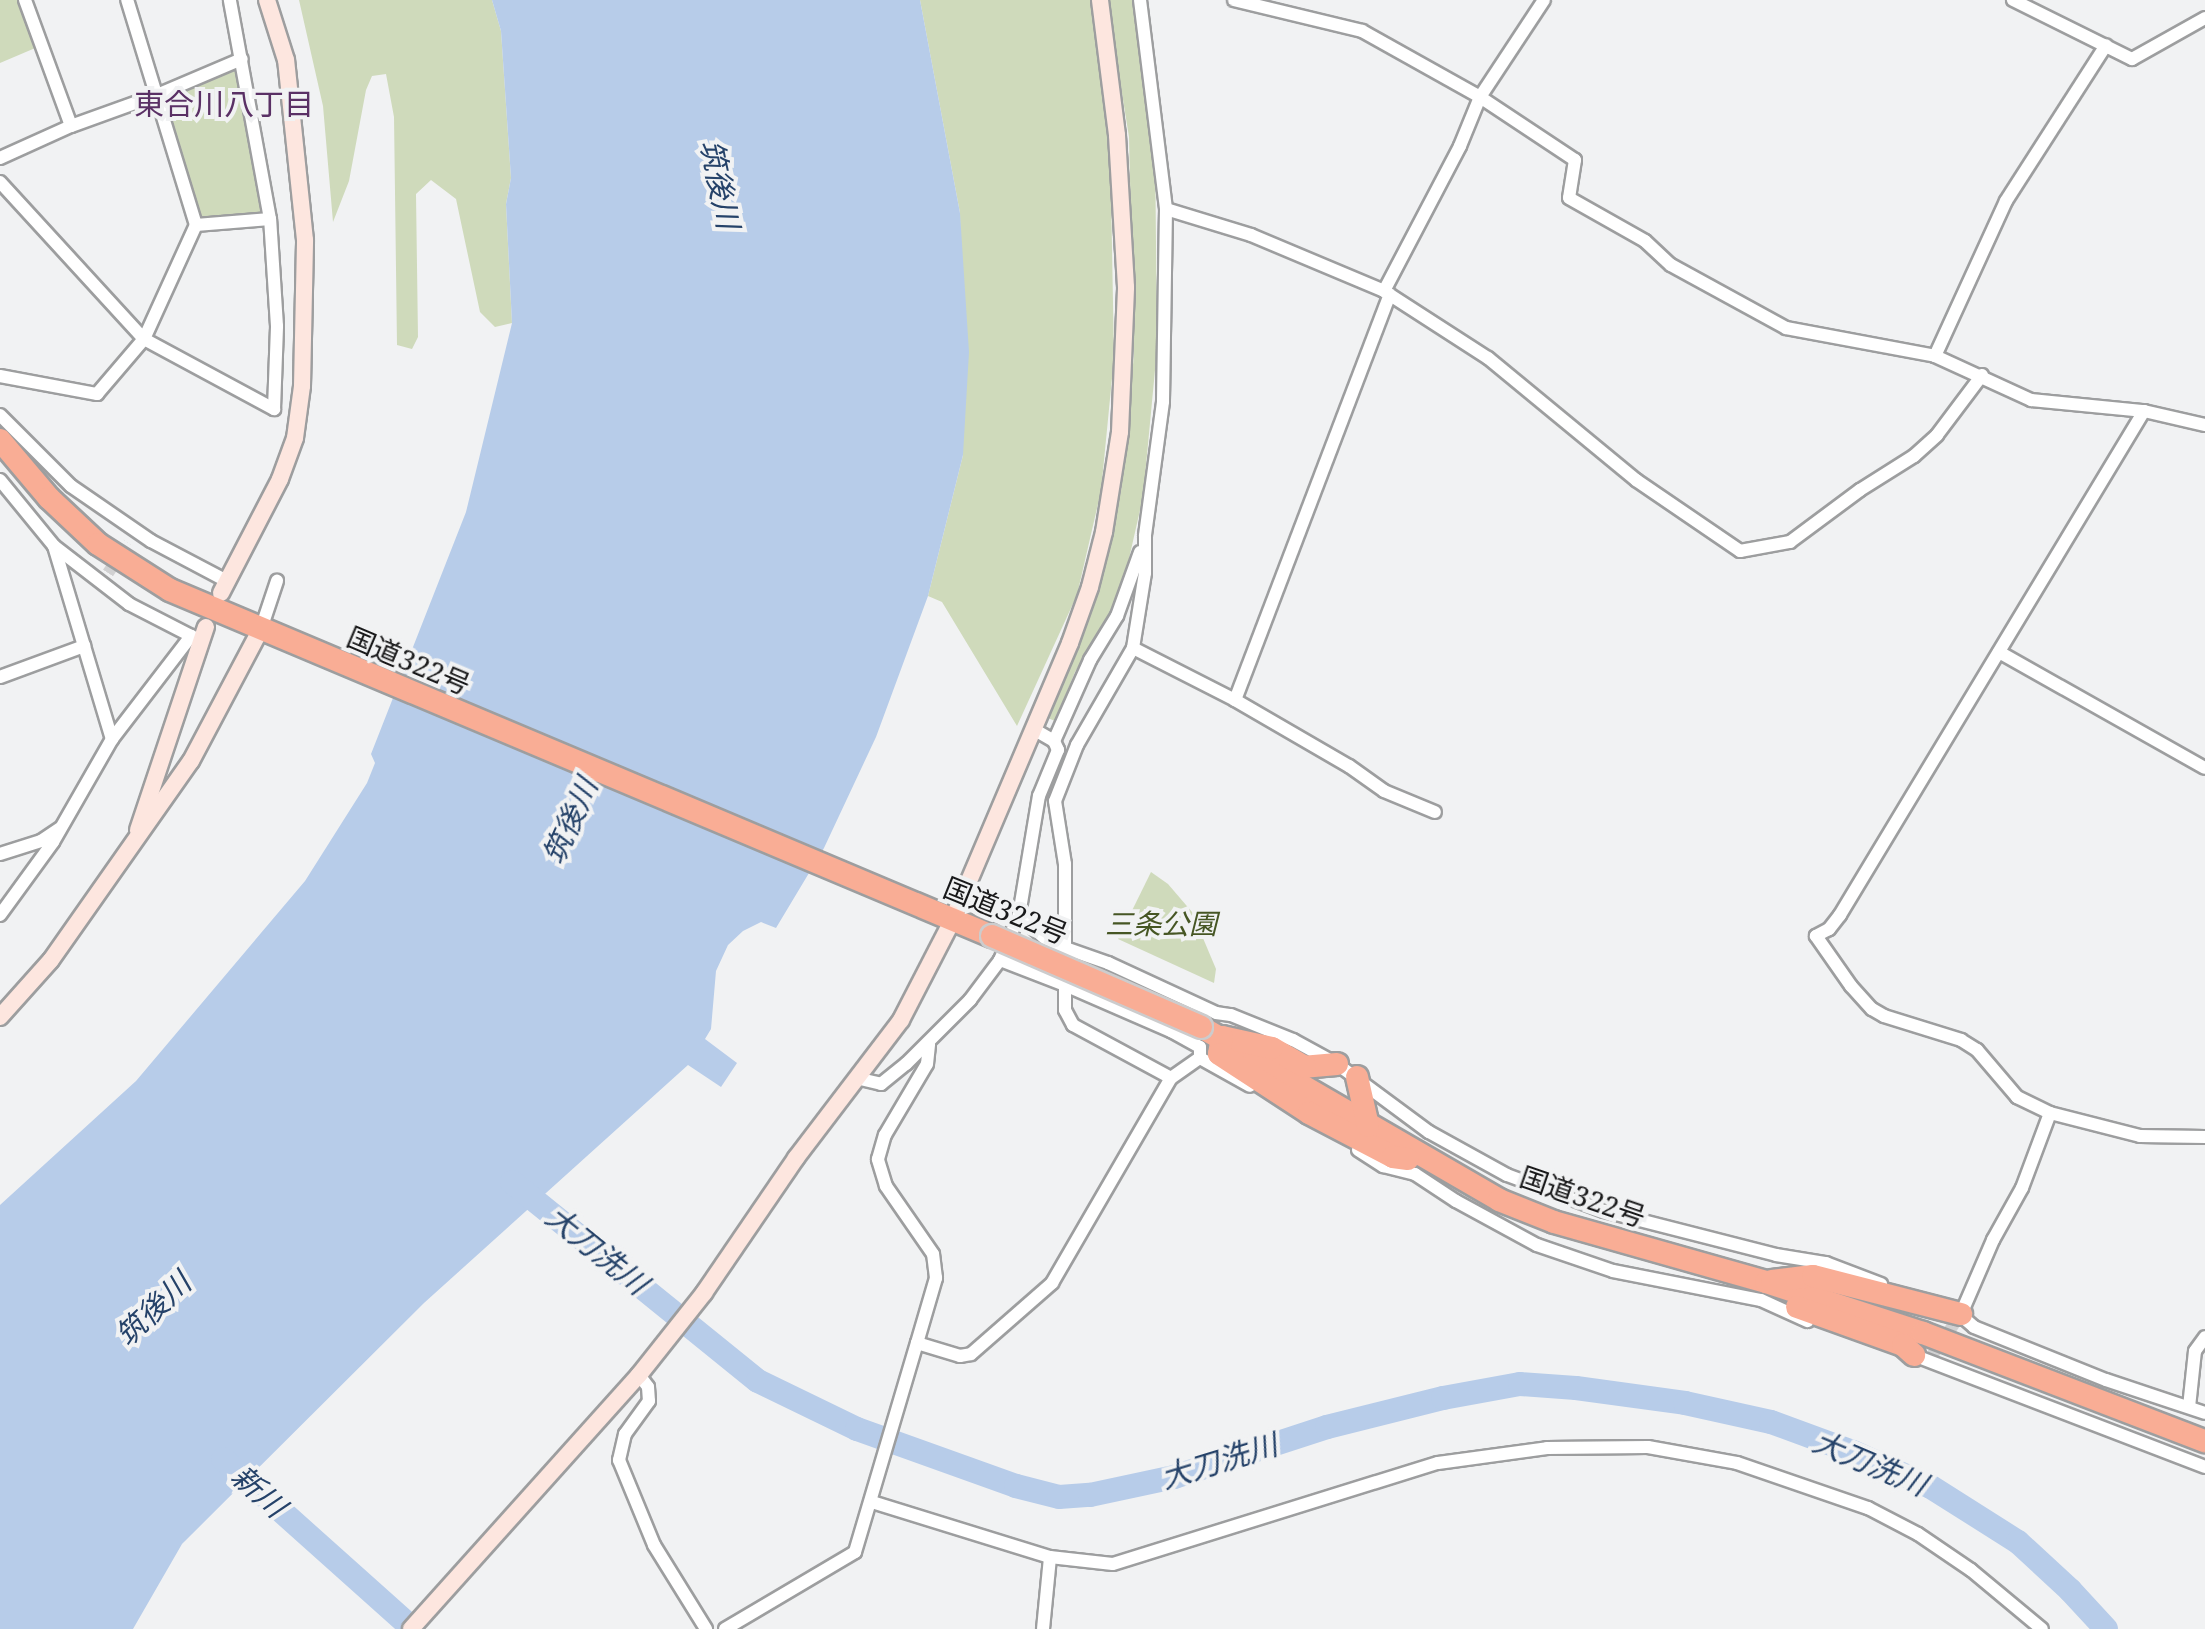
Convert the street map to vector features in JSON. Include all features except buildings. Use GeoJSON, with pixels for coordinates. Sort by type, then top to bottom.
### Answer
{"type":"FeatureCollection","features":[{"type":"Feature","properties":{"kind":"highway","name":"国道322号"},"geometry":{"type":"LineString","coordinates":[[0,440],[49,498],[98,544],[170,590],[1201,1027],[1433,1163],[1525,1210],[1923,1333],[2205,1441]]}},
{"type":"Feature","properties":{"kind":"highway"},"geometry":{"type":"LineString","coordinates":[[1337,1064],[1305,1067],[1272,1048],[1222,1037],[1219,1054],[1309,1113],[1393,1157],[1433,1163]]}},
{"type":"Feature","properties":{"kind":"highway"},"geometry":{"type":"LineString","coordinates":[[1357,1077],[1368,1126]]}},
{"type":"Feature","properties":{"kind":"highway"},"geometry":{"type":"LineString","coordinates":[[1766,1282],[1813,1276],[1961,1314]]}},
{"type":"Feature","properties":{"kind":"highway"},"geometry":{"type":"LineString","coordinates":[[1766,1282],[1779,1297],[1795,1306],[1903,1345],[1914,1355]]}},
{"type":"Feature","properties":{"kind":"street"},"geometry":{"type":"LineString","coordinates":[[25,0],[71,126]]}},
{"type":"Feature","properties":{"kind":"street"},"geometry":{"type":"LineString","coordinates":[[0,376],[97,394],[144,339],[196,225],[127,0]]}},
{"type":"Feature","properties":{"kind":"street"},"geometry":{"type":"LineString","coordinates":[[0,182],[144,339],[274,409],[277,326],[270,219],[230,0]]}},
{"type":"Feature","properties":{"kind":"street"},"geometry":{"type":"LineString","coordinates":[[0,415],[71,486],[224,587],[280,479],[295,438],[302,386],[305,240],[286,60],[267,0]]}},
{"type":"Feature","properties":{"kind":"street"},"geometry":{"type":"LineString","coordinates":[[411,1629],[661,1348],[704,1293],[796,1158],[901,1020],[942,916],[1033,729],[1090,587],[1104,532],[1120,432],[1125,226],[1100,0]]}},
{"type":"Feature","properties":{"kind":"street"},"geometry":{"type":"LineString","coordinates":[[1234,0],[1362,31],[1480,97],[1575,160],[1569,198],[1645,241],[1671,265],[1764,318],[1797,332],[1935,356],[2031,400],[2144,411],[2205,425]]}},
{"type":"Feature","properties":{"kind":"street"},"geometry":{"type":"LineString","coordinates":[[1235,700],[1387,293],[1460,146],[1480,97],[1544,0]]}},
{"type":"Feature","properties":{"kind":"street"},"geometry":{"type":"LineString","coordinates":[[2013,0],[2132,59],[2205,18]]}},
{"type":"Feature","properties":{"kind":"street"},"geometry":{"type":"LineString","coordinates":[[1054,741],[1090,660],[1117,616],[1134,577],[1145,536],[1163,402],[1166,209],[1141,2]]}},
{"type":"Feature","properties":{"kind":"street"},"geometry":{"type":"LineString","coordinates":[[1935,356],[2006,201],[2106,45]]}},
{"type":"Feature","properties":{"kind":"street"},"geometry":{"type":"LineString","coordinates":[[0,158],[71,126],[157,95],[242,59]]}},
{"type":"Feature","properties":{"kind":"street"},"geometry":{"type":"LineString","coordinates":[[1166,209],[1251,235],[1387,293],[1488,358],[1636,480],[1740,551],[1790,542],[1860,490],[1914,456],[1937,435],[1982,375]]}},
{"type":"Feature","properties":{"kind":"street"},"geometry":{"type":"LineString","coordinates":[[196,225],[270,219]]}},
{"type":"Feature","properties":{"kind":"street"},"geometry":{"type":"LineString","coordinates":[[2144,411],[1840,915],[1829,929],[1816,936],[1843,976],[1872,1009],[1884,1016],[1961,1040],[1977,1050],[2008,1090],[2050,1113],[2140,1136],[2205,1137]]}},
{"type":"Feature","properties":{"kind":"street"},"geometry":{"type":"LineString","coordinates":[[0,480],[54,546],[104,578],[129,604],[200,635]]}},
{"type":"Feature","properties":{"kind":"street"},"geometry":{"type":"LineString","coordinates":[[128,543],[136,530]]}},
{"type":"Feature","properties":{"kind":"street"},"geometry":{"type":"LineString","coordinates":[[1145,536],[1145,573],[1133,648],[1077,745],[1055,801],[1065,864],[1065,1010],[1073,1025],[1171,1078]]}},
{"type":"Feature","properties":{"kind":"street"},"geometry":{"type":"LineString","coordinates":[[54,546],[112,739]]}},
{"type":"Feature","properties":{"kind":"street"},"geometry":{"type":"LineString","coordinates":[[0,1017],[51,960],[136,843],[199,748],[267,632],[277,581]]}},
{"type":"Feature","properties":{"kind":"street"},"geometry":{"type":"LineString","coordinates":[[136,843],[141,817],[156,786],[200,635]]}},
{"type":"Feature","properties":{"kind":"street"},"geometry":{"type":"LineString","coordinates":[[0,915],[59,828],[112,739],[200,635]]}},
{"type":"Feature","properties":{"kind":"street"},"geometry":{"type":"LineString","coordinates":[[0,677],[84,646]]}},
{"type":"Feature","properties":{"kind":"street"},"geometry":{"type":"LineString","coordinates":[[1133,648],[1235,700],[1349,766],[1384,791],[1435,812]]}},
{"type":"Feature","properties":{"kind":"street"},"geometry":{"type":"LineString","coordinates":[[1999,652],[2205,768]]}},
{"type":"Feature","properties":{"kind":"street"},"geometry":{"type":"LineString","coordinates":[[856,1078],[881,1084],[929,1044],[970,1000],[1000,960],[1019,915],[1039,796],[1058,750],[1054,741],[1033,729]]}},
{"type":"Feature","properties":{"kind":"street"},"geometry":{"type":"LineString","coordinates":[[0,854],[41,841],[59,828]]}},
{"type":"Feature","properties":{"kind":"street"},"geometry":{"type":"LineString","coordinates":[[1019,915],[1046,939],[1065,948],[1108,963],[1216,1013],[1231,1015],[1293,1040],[1357,1077],[1429,1132],[1533,1186],[1604,1211],[1776,1255],[1826,1263],[1961,1314],[1974,1327],[2106,1380],[2205,1413]]}},
{"type":"Feature","properties":{"kind":"street"},"geometry":{"type":"LineString","coordinates":[[1000,960],[1171,1031],[1200,1047],[1200,1058]]}},
{"type":"Feature","properties":{"kind":"street"},"geometry":{"type":"LineString","coordinates":[[725,1629],[855,1552],[936,1278],[933,1254],[886,1186],[878,1159],[885,1135],[927,1064],[929,1044]]}},
{"type":"Feature","properties":{"kind":"street"},"geometry":{"type":"LineString","coordinates":[[917,1343],[960,1356],[971,1354],[1052,1283],[1171,1078],[1200,1058]]}},
{"type":"Feature","properties":{"kind":"street"},"geometry":{"type":"LineString","coordinates":[[1200,1058],[1268,1096],[1309,1113],[1383,1166],[1415,1174],[1537,1245],[1613,1271],[1761,1300],[1794,1317],[1914,1355],[2205,1467]]}},
{"type":"Feature","properties":{"kind":"street"},"geometry":{"type":"LineString","coordinates":[[1961,1314],[1993,1240],[2022,1188],[2050,1113]]}},
{"type":"Feature","properties":{"kind":"street"},"geometry":{"type":"LineString","coordinates":[[1516,1234],[1533,1186]]}},
{"type":"Feature","properties":{"kind":"street"},"geometry":{"type":"LineString","coordinates":[[2189,1407],[2195,1351],[2205,1337]]}},
{"type":"Feature","properties":{"kind":"street"},"geometry":{"type":"LineString","coordinates":[[639,1375],[648,1387],[649,1401],[625,1434],[619,1460],[654,1545],[706,1629]]}},
{"type":"Feature","properties":{"kind":"street"},"geometry":{"type":"LineString","coordinates":[[872,1502],[1050,1557],[1113,1564],[1438,1463],[1547,1448],[1648,1447],[1737,1463],[1868,1508],[1918,1534],[1971,1570],[2042,1629]]}},
{"type":"Feature","properties":{"kind":"street"},"geometry":{"type":"LineString","coordinates":[[1043,1629],[1050,1557]]}},
{"type":"Feature","properties":{"kind":"green space"},"geometry":{"type":"Polygon","coordinates":[[[0,0],[20,0],[40,46],[0,63],[0,0]]]}},
{"type":"Feature","properties":{"kind":"green space"},"geometry":{"type":"Polygon","coordinates":[[[299,0],[492,0],[501,31],[511,178],[506,204],[512,323],[495,327],[480,312],[456,199],[431,180],[416,194],[418,337],[412,349],[397,345],[394,117],[386,74],[372,76],[366,90],[349,181],[333,222],[323,106],[299,0]]]}},
{"type":"Feature","properties":{"kind":"green space"},"geometry":{"type":"Polygon","coordinates":[[[920,0],[1090,0],[1110,135],[1114,358],[1101,491],[1077,595],[1017,726],[942,602],[928,596],[963,455],[960,213],[920,0]]]}},
{"type":"Feature","properties":{"kind":"green space"},"geometry":{"type":"Polygon","coordinates":[[[1107,0],[1135,0],[1155,138],[1157,349],[1143,497],[1121,594],[1075,672],[1055,721],[1048,718],[1098,593],[1121,491],[1134,354],[1129,137],[1107,0]]]}},
{"type":"Feature","properties":{"kind":"green space"},"geometry":{"type":"Polygon","coordinates":[[[242,59],[270,219],[196,225],[157,95],[242,59]]]}},
{"type":"Feature","properties":{"kind":"green space","name":"三条公園"},"geometry":{"type":"Polygon","coordinates":[[[1151,872],[1168,884],[1192,912],[1216,969],[1214,983],[1118,939],[1151,872]]]}},
{"type":"Feature","properties":{"kind":"water","name":"筑後川"},"geometry":{"type":"Polygon","coordinates":[[[492,0],[920,0],[960,213],[969,352],[963,455],[928,596],[876,737],[824,848],[776,928],[761,922],[743,931],[728,945],[716,971],[711,1029],[705,1039],[737,1063],[721,1087],[688,1065],[424,1303],[182,1544],[133,1629],[0,1629],[0,1205],[136,1081],[305,881],[367,783],[375,763],[371,754],[466,512],[512,323],[506,204],[511,178],[501,31],[492,0]]]}},
{"type":"Feature","properties":{"kind":"waterway","name":"大刀洗川"},"geometry":{"type":"LineString","coordinates":[[512,1182],[758,1381],[857,1429],[1016,1486],[1059,1497],[1090,1495],[1174,1477],[1327,1427],[1443,1398],[1520,1384],[1576,1388],[1685,1403],[1771,1422],[1853,1452],[1931,1487],[2018,1542],[2070,1590],[2106,1629]]}},
{"type":"Feature","properties":{"kind":"waterway","name":"新川"},"geometry":{"type":"LineString","coordinates":[[223,1459],[413,1629]]}},
{"type":"Feature","properties":{"kind":"tunnel"},"geometry":{"type":"LineString","coordinates":[[108,573],[128,543]]}},
{"type":"Feature","properties":{"kind":"tunnel"},"geometry":{"type":"LineString","coordinates":[[1929,1360],[1961,1314]]}},
{"type":"Feature","properties":{"kind":"district","name":"東合川八丁目"},"geometry":{"type":"Point","coordinates":[224,104]}}]}
